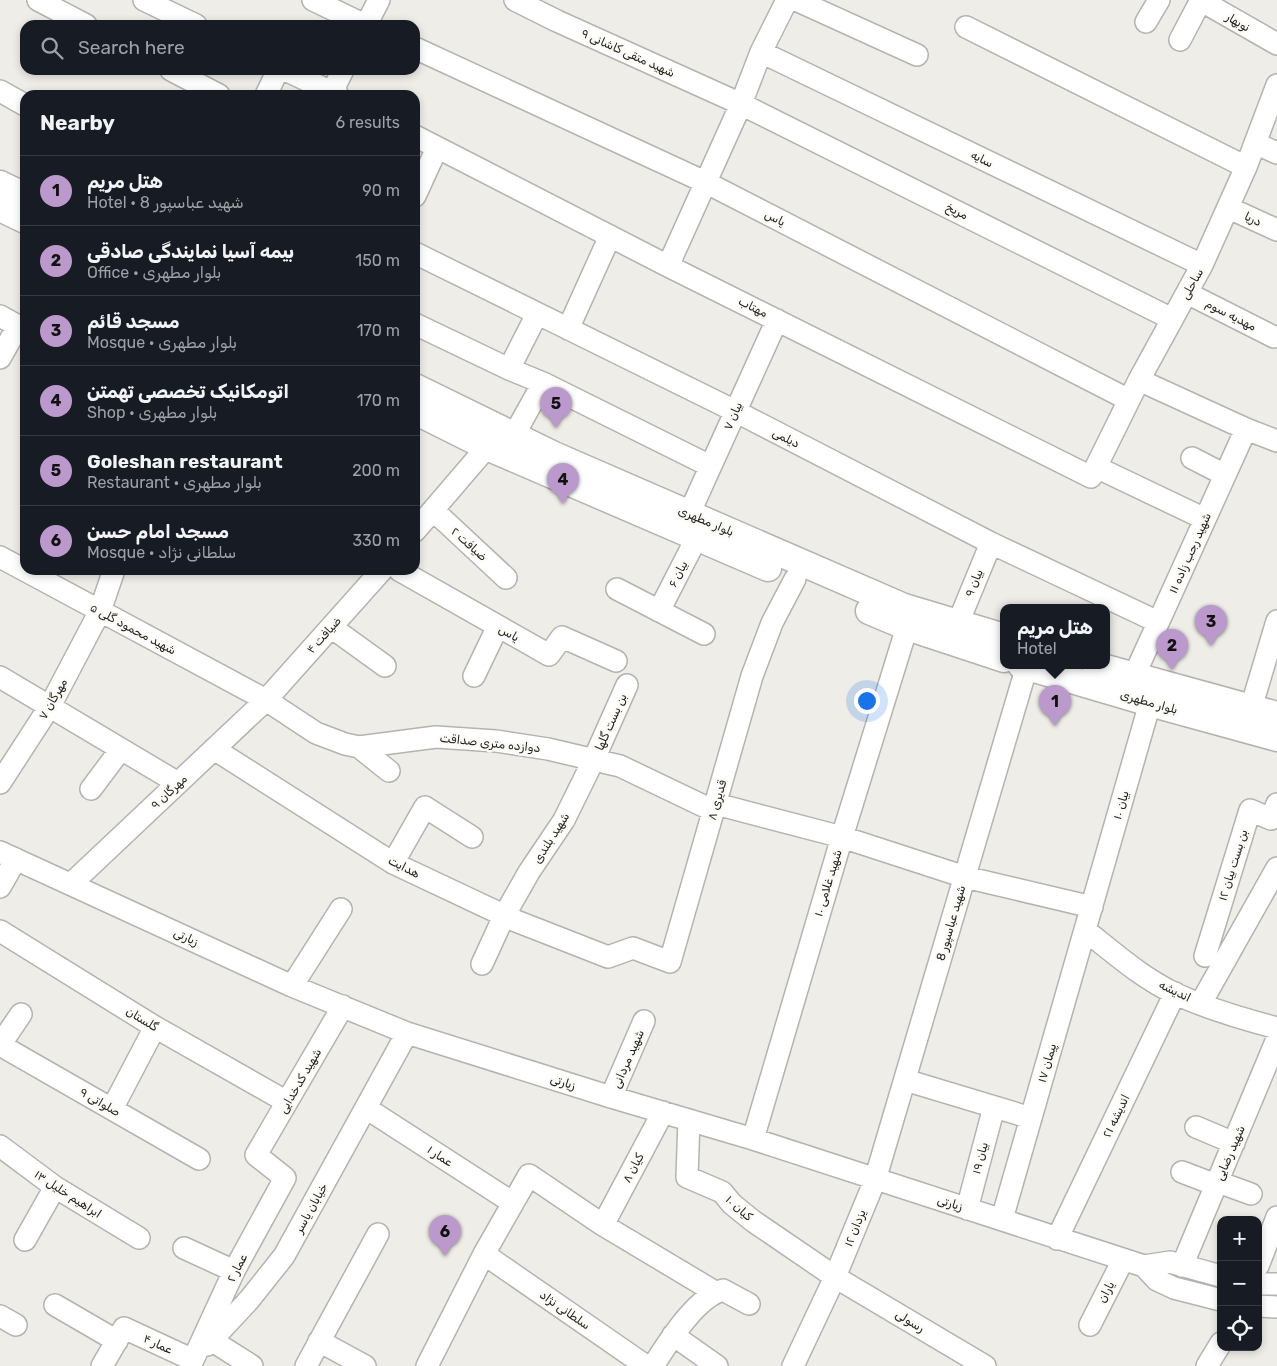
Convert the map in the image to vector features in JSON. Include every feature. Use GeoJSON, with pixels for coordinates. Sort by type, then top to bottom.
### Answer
{"type":"FeatureCollection","features":[{"type":"Feature","properties":{"kind":"main road"},"geometry":{"type":"LineString","coordinates":[[0,184],[20,194]]}},
{"type":"Feature","properties":{"kind":"main road"},"geometry":{"type":"LineString","coordinates":[[0,208],[20,218]]}},
{"type":"Feature","properties":{"kind":"main road","name":"بلوار مطهری"},"geometry":{"type":"LineString","coordinates":[[420,389],[554,456],[574,475]]}},
{"type":"Feature","properties":{"kind":"main road","name":"بلوار مطهری"},"geometry":{"type":"LineString","coordinates":[[420,414],[487,447],[574,475],[693,526],[904,607],[1000,636]]}},
{"type":"Feature","properties":{"kind":"main road","name":"بلوار مطهری"},"geometry":{"type":"LineString","coordinates":[[693,526],[795,579],[906,627],[1000,657]]}},
{"type":"Feature","properties":{"kind":"main road","name":"بلوار مطهری"},"geometry":{"type":"LineString","coordinates":[[1037,669],[1277,738]]}},
{"type":"Feature","properties":{"kind":"main road","name":"بلوار مطهری"},"geometry":{"type":"LineString","coordinates":[[1109,669],[1277,715]]}},
{"type":"Feature","properties":{"kind":"street"},"geometry":{"type":"LineString","coordinates":[[38,0],[76,20]]}},
{"type":"Feature","properties":{"kind":"street"},"geometry":{"type":"LineString","coordinates":[[312,0],[355,20]]}},
{"type":"Feature","properties":{"kind":"street"},"geometry":{"type":"LineString","coordinates":[[369,20],[379,0]]}},
{"type":"Feature","properties":{"kind":"street","name":"شهید متقی کاشانی ۹"},"geometry":{"type":"LineString","coordinates":[[515,0],[556,22],[742,104]]}},
{"type":"Feature","properties":{"kind":"street"},"geometry":{"type":"LineString","coordinates":[[668,266],[742,104],[761,52],[787,0]]}},
{"type":"Feature","properties":{"kind":"street"},"geometry":{"type":"LineString","coordinates":[[796,0],[917,56]]}},
{"type":"Feature","properties":{"kind":"street"},"geometry":{"type":"LineString","coordinates":[[1146,22],[1159,0]]}},
{"type":"Feature","properties":{"kind":"street"},"geometry":{"type":"LineString","coordinates":[[1180,40],[1200,0]]}},
{"type":"Feature","properties":{"kind":"street","name":"نوبهار"},"geometry":{"type":"LineString","coordinates":[[1200,0],[1277,44]]}},
{"type":"Feature","properties":{"kind":"street"},"geometry":{"type":"LineString","coordinates":[[152,2],[186,20]]}},
{"type":"Feature","properties":{"kind":"street"},"geometry":{"type":"LineString","coordinates":[[966,28],[1246,167]]}},
{"type":"Feature","properties":{"kind":"street","name":"یاس"},"geometry":{"type":"LineString","coordinates":[[420,50],[707,183],[1129,400]]}},
{"type":"Feature","properties":{"kind":"street","name":"سایه"},"geometry":{"type":"LineString","coordinates":[[761,52],[1202,265]]}},
{"type":"Feature","properties":{"kind":"street"},"geometry":{"type":"LineString","coordinates":[[181,75],[209,90]]}},
{"type":"Feature","properties":{"kind":"street"},"geometry":{"type":"LineString","coordinates":[[268,90],[276,75]]}},
{"type":"Feature","properties":{"kind":"street"},"geometry":{"type":"LineString","coordinates":[[295,75],[327,90]]}},
{"type":"Feature","properties":{"kind":"street"},"geometry":{"type":"LineString","coordinates":[[336,90],[341,75]]}},
{"type":"Feature","properties":{"kind":"street","name":"ساحلی"},"geometry":{"type":"LineString","coordinates":[[1094,472],[1139,380],[1202,265],[1229,208],[1277,85]]}},
{"type":"Feature","properties":{"kind":"street"},"geometry":{"type":"LineString","coordinates":[[0,91],[20,102]]}},
{"type":"Feature","properties":{"kind":"street","name":"مریخ"},"geometry":{"type":"LineString","coordinates":[[742,104],[1172,319]]}},
{"type":"Feature","properties":{"kind":"street","name":"مهتاب"},"geometry":{"type":"LineString","coordinates":[[420,139],[777,320],[1094,472],[1205,519]]}},
{"type":"Feature","properties":{"kind":"street"},"geometry":{"type":"LineString","coordinates":[[1255,142],[1277,153]]}},
{"type":"Feature","properties":{"kind":"street"},"geometry":{"type":"LineString","coordinates":[[420,185],[437,148]]}},
{"type":"Feature","properties":{"kind":"street","name":"دریا"},"geometry":{"type":"LineString","coordinates":[[1229,208],[1277,230]]}},
{"type":"Feature","properties":{"kind":"street"},"geometry":{"type":"LineString","coordinates":[[568,329],[610,236]]}},
{"type":"Feature","properties":{"kind":"street","name":"دیلمی"},"geometry":{"type":"LineString","coordinates":[[420,256],[735,411],[991,543],[1158,622]]}},
{"type":"Feature","properties":{"kind":"street","name":"مهدیه سوم"},"geometry":{"type":"LineString","coordinates":[[1187,293],[1274,337]]}},
{"type":"Feature","properties":{"kind":"street"},"geometry":{"type":"LineString","coordinates":[[509,369],[537,314]]}},
{"type":"Feature","properties":{"kind":"street","name":"بیان ۷"},"geometry":{"type":"LineString","coordinates":[[693,526],[710,466],[777,320]]}},
{"type":"Feature","properties":{"kind":"street"},"geometry":{"type":"LineString","coordinates":[[0,358],[14,324]]}},
{"type":"Feature","properties":{"kind":"street"},"geometry":{"type":"LineString","coordinates":[[420,326],[543,383],[710,466]]}},
{"type":"Feature","properties":{"kind":"street"},"geometry":{"type":"LineString","coordinates":[[1139,380],[1246,429],[1277,440]]}},
{"type":"Feature","properties":{"kind":"street"},"geometry":{"type":"LineString","coordinates":[[514,435],[543,383]]}},
{"type":"Feature","properties":{"kind":"street","name":"شهید رجب زاده ۱۱"},"geometry":{"type":"LineString","coordinates":[[1134,676],[1246,429]]}},
{"type":"Feature","properties":{"kind":"street"},"geometry":{"type":"LineString","coordinates":[[420,525],[487,447]]}},
{"type":"Feature","properties":{"kind":"street"},"geometry":{"type":"LineString","coordinates":[[1192,458],[1225,475]]}},
{"type":"Feature","properties":{"kind":"street","name":"ضیافت ۲"},"geometry":{"type":"LineString","coordinates":[[433,510],[506,578]]}},
{"type":"Feature","properties":{"kind":"street","name":"بیان ۶"},"geometry":{"type":"LineString","coordinates":[[659,611],[693,526]]}},
{"type":"Feature","properties":{"kind":"street","name":"بیان ۹"},"geometry":{"type":"LineString","coordinates":[[958,623],[991,543]]}},
{"type":"Feature","properties":{"kind":"street","name":"شهید محمود گلی ۵"},"geometry":{"type":"LineString","coordinates":[[0,557],[20,566]]}},
{"type":"Feature","properties":{"kind":"street","name":"شهید محمود گلی ۵"},"geometry":{"type":"LineString","coordinates":[[37,575],[266,700]]}},
{"type":"Feature","properties":{"kind":"street","name":"مهرگان ۷"},"geometry":{"type":"LineString","coordinates":[[0,783],[50,706],[100,611],[112,575]]}},
{"type":"Feature","properties":{"kind":"street","name":"ضیافت ۴"},"geometry":{"type":"LineString","coordinates":[[266,700],[377,575]]}},
{"type":"Feature","properties":{"kind":"street","name":"یاس"},"geometry":{"type":"LineString","coordinates":[[408,575],[549,655],[562,637],[616,661]]}},
{"type":"Feature","properties":{"kind":"street","name":"قدیری ۸"},"geometry":{"type":"LineString","coordinates":[[608,957],[633,948],[670,962],[752,676],[772,623],[795,579]]}},
{"type":"Feature","properties":{"kind":"street"},"geometry":{"type":"LineString","coordinates":[[616,589],[704,634]]}},
{"type":"Feature","properties":{"kind":"street"},"geometry":{"type":"LineString","coordinates":[[1252,708],[1277,621]]}},
{"type":"Feature","properties":{"kind":"street"},"geometry":{"type":"LineString","coordinates":[[474,676],[498,626]]}},
{"type":"Feature","properties":{"kind":"street"},"geometry":{"type":"LineString","coordinates":[[330,627],[385,666]]}},
{"type":"Feature","properties":{"kind":"street","name":"شهید غلامی ۱۰"},"geometry":{"type":"LineString","coordinates":[[752,1139],[906,627]]}},
{"type":"Feature","properties":{"kind":"street","name":"شهید عباسپور 8"},"geometry":{"type":"LineString","coordinates":[[875,1180],[965,877],[1016,669]]}},
{"type":"Feature","properties":{"kind":"street"},"geometry":{"type":"LineString","coordinates":[[0,677],[178,783]]}},
{"type":"Feature","properties":{"kind":"street","name":"بن بست گلها"},"geometry":{"type":"LineString","coordinates":[[594,759],[627,685]]}},
{"type":"Feature","properties":{"kind":"street","name":"دوازده متری صداقت"},"geometry":{"type":"LineString","coordinates":[[266,700],[316,733],[359,747],[436,737],[496,741],[548,749],[620,766],[715,807],[842,837],[965,877],[1092,906]]}},
{"type":"Feature","properties":{"kind":"street","name":"مهرگان ۹"},"geometry":{"type":"LineString","coordinates":[[71,884],[266,700]]}},
{"type":"Feature","properties":{"kind":"street","name":"بیان ۱۰"},"geometry":{"type":"LineString","coordinates":[[1092,906],[1150,703]]}},
{"type":"Feature","properties":{"kind":"street"},"geometry":{"type":"LineString","coordinates":[[359,747],[389,771]]}},
{"type":"Feature","properties":{"kind":"street"},"geometry":{"type":"LineString","coordinates":[[91,789],[121,748]]}},
{"type":"Feature","properties":{"kind":"street","name":"هدایت"},"geometry":{"type":"LineString","coordinates":[[214,749],[393,863],[504,916],[608,957]]}},
{"type":"Feature","properties":{"kind":"street","name":"شهید بلندی"},"geometry":{"type":"LineString","coordinates":[[482,964],[504,916],[529,872],[564,820],[594,759]]}},
{"type":"Feature","properties":{"kind":"street","name":"بن بست بیان ۱۲"},"geometry":{"type":"LineString","coordinates":[[1205,956],[1250,810],[1271,819],[1277,804]]}},
{"type":"Feature","properties":{"kind":"street"},"geometry":{"type":"LineString","coordinates":[[393,863],[425,807],[472,837]]}},
{"type":"Feature","properties":{"kind":"street"},"geometry":{"type":"LineString","coordinates":[[0,886],[8,856]]}},
{"type":"Feature","properties":{"kind":"street","name":"زیارتی"},"geometry":{"type":"LineString","coordinates":[[8,856],[292,986],[407,1032],[611,1097],[752,1139],[1123,1260],[1144,1266],[1170,1262],[1217,1275]]}},
{"type":"Feature","properties":{"kind":"street"},"geometry":{"type":"LineString","coordinates":[[1201,1003],[1277,868]]}},
{"type":"Feature","properties":{"kind":"street","name":"پیمان ۱۷"},"geometry":{"type":"LineString","coordinates":[[1002,1219],[1092,906]]}},
{"type":"Feature","properties":{"kind":"street"},"geometry":{"type":"LineString","coordinates":[[292,986],[341,909]]}},
{"type":"Feature","properties":{"kind":"street","name":"اندیشه"},"geometry":{"type":"LineString","coordinates":[[1085,930],[1136,970],[1175,993],[1243,1018],[1277,1028]]}},
{"type":"Feature","properties":{"kind":"street","name":"گلستان"},"geometry":{"type":"LineString","coordinates":[[0,931],[155,1027],[287,1102]]}},
{"type":"Feature","properties":{"kind":"street","name":"اندیشه ۲۱"},"geometry":{"type":"LineString","coordinates":[[1057,1238],[1175,993]]}},
{"type":"Feature","properties":{"kind":"street","name":"شهید کدخدایی"},"geometry":{"type":"LineString","coordinates":[[284,1178],[256,1155],[343,1006]]}},
{"type":"Feature","properties":{"kind":"street"},"geometry":{"type":"LineString","coordinates":[[0,1045],[21,1014]]}},
{"type":"Feature","properties":{"kind":"street","name":"شهید مردانی"},"geometry":{"type":"LineString","coordinates":[[611,1097],[644,1021]]}},
{"type":"Feature","properties":{"kind":"street"},"geometry":{"type":"LineString","coordinates":[[112,1109],[155,1027]]}},
{"type":"Feature","properties":{"kind":"street","name":"خیابان یاسر"},"geometry":{"type":"LineString","coordinates":[[191,1363],[249,1300],[284,1256],[407,1032]]}},
{"type":"Feature","properties":{"kind":"street","name":"شهید رضایی"},"geometry":{"type":"LineString","coordinates":[[1182,1266],[1277,1039]]}},
{"type":"Feature","properties":{"kind":"street","name":"صلواتی ۹"},"geometry":{"type":"LineString","coordinates":[[0,1045],[199,1159]]}},
{"type":"Feature","properties":{"kind":"street"},"geometry":{"type":"LineString","coordinates":[[905,1080],[1031,1118]]}},
{"type":"Feature","properties":{"kind":"street","name":"بیان ۱۹"},"geometry":{"type":"LineString","coordinates":[[966,1209],[994,1107]]}},
{"type":"Feature","properties":{"kind":"street","name":"عمار ۱"},"geometry":{"type":"LineString","coordinates":[[366,1108],[513,1203]]}},
{"type":"Feature","properties":{"kind":"street","name":"کیان ۸"},"geometry":{"type":"LineString","coordinates":[[603,1225],[663,1112]]}},
{"type":"Feature","properties":{"kind":"street","name":"کیان ۱۰"},"geometry":{"type":"LineString","coordinates":[[689,1120],[686,1177],[722,1192],[732,1204],[753,1222],[835,1277]]}},
{"type":"Feature","properties":{"kind":"street"},"geometry":{"type":"LineString","coordinates":[[1196,1128],[1234,1143]]}},
{"type":"Feature","properties":{"kind":"street","name":"ابراهیم خلیل ۱۳"},"geometry":{"type":"LineString","coordinates":[[1,1148],[55,1187],[139,1238]]}},
{"type":"Feature","properties":{"kind":"street"},"geometry":{"type":"LineString","coordinates":[[1182,1172],[1251,1194]]}},
{"type":"Feature","properties":{"kind":"street"},"geometry":{"type":"LineString","coordinates":[[427,1366],[484,1254],[529,1175],[603,1225],[715,1292]]}},
{"type":"Feature","properties":{"kind":"street","name":"عمار ۲"},"geometry":{"type":"LineString","coordinates":[[191,1363],[234,1271],[284,1178]]}},
{"type":"Feature","properties":{"kind":"street","name":"یزدان ۱۲"},"geometry":{"type":"LineString","coordinates":[[793,1366],[835,1277],[875,1180]]}},
{"type":"Feature","properties":{"kind":"street"},"geometry":{"type":"LineString","coordinates":[[25,1240],[55,1187]]}},
{"type":"Feature","properties":{"kind":"street"},"geometry":{"type":"LineString","coordinates":[[1260,1261],[1277,1217]]}},
{"type":"Feature","properties":{"kind":"street"},"geometry":{"type":"LineString","coordinates":[[306,1366],[378,1234]]}},
{"type":"Feature","properties":{"kind":"street"},"geometry":{"type":"LineString","coordinates":[[184,1248],[234,1271]]}},
{"type":"Feature","properties":{"kind":"street","name":"سلطانی نژاد"},"geometry":{"type":"LineString","coordinates":[[484,1254],[646,1366]]}},
{"type":"Feature","properties":{"kind":"street","name":"یاران"},"geometry":{"type":"LineString","coordinates":[[1090,1325],[1123,1260]]}},
{"type":"Feature","properties":{"kind":"street","name":"زیارتی"},"geometry":{"type":"LineString","coordinates":[[1144,1266],[1157,1280],[1217,1299]]}},
{"type":"Feature","properties":{"kind":"street","name":"رسولی"},"geometry":{"type":"LineString","coordinates":[[835,1277],[986,1366]]}},
{"type":"Feature","properties":{"kind":"street"},"geometry":{"type":"LineString","coordinates":[[1262,1284],[1277,1284]]}},
{"type":"Feature","properties":{"kind":"street"},"geometry":{"type":"LineString","coordinates":[[653,1366],[673,1335],[692,1312],[715,1292],[722,1290],[749,1304]]}},
{"type":"Feature","properties":{"kind":"street","name":"عمار ۴"},"geometry":{"type":"LineString","coordinates":[[55,1305],[191,1363]]}},
{"type":"Feature","properties":{"kind":"street"},"geometry":{"type":"LineString","coordinates":[[1262,1306],[1277,1306]]}},
{"type":"Feature","properties":{"kind":"street"},"geometry":{"type":"LineString","coordinates":[[102,1366],[121,1334]]}},
{"type":"Feature","properties":{"kind":"street"},"geometry":{"type":"LineString","coordinates":[[673,1335],[717,1366]]}},
{"type":"Feature","properties":{"kind":"street"},"geometry":{"type":"LineString","coordinates":[[211,1340],[252,1366]]}},
{"type":"Feature","properties":{"kind":"street"},"geometry":{"type":"LineString","coordinates":[[319,1342],[365,1366]]}},
{"type":"Feature","properties":{"kind":"street"},"geometry":{"type":"LineString","coordinates":[[1207,1366],[1217,1350]]}},
{"type":"Feature","properties":{"kind":"place","name":"Goleshan restaurant"},"geometry":{"type":"Point","coordinates":[556,428]}},
{"type":"Feature","properties":{"kind":"place","name":"اتومکانیک تخصصی تهمتن"},"geometry":{"type":"Point","coordinates":[563,504]}},
{"type":"Feature","properties":{"kind":"place","name":"مسجد قائم"},"geometry":{"type":"Point","coordinates":[1211,646]}},
{"type":"Feature","properties":{"kind":"place","name":"بیمه آسیا نمایندگی صادقی"},"geometry":{"type":"Point","coordinates":[1172,670]}},
{"type":"Feature","properties":{"kind":"place","name":"هتل مریم"},"geometry":{"type":"Point","coordinates":[1055,726]}},
{"type":"Feature","properties":{"kind":"place","name":"مسجد امام حسن"},"geometry":{"type":"Point","coordinates":[445,1256]}}]}
